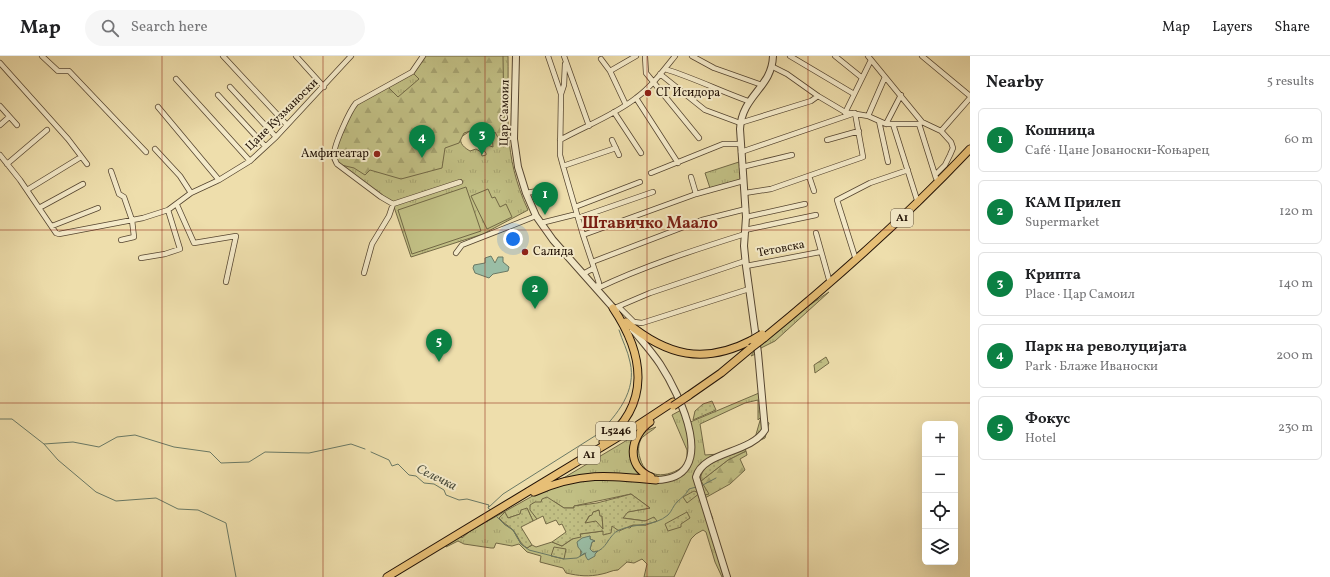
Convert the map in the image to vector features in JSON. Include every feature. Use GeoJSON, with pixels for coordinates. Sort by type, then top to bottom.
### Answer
{"type":"FeatureCollection","features":[{"type":"Feature","properties":{"kind":"main road","name":"A1"},"geometry":{"type":"LineString","coordinates":[[505,507],[638,426],[721,373],[751,348],[760,335],[830,283],[856,260],[918,203],[970,149]]}},
{"type":"Feature","properties":{"kind":"main road","name":"L5246"},"geometry":{"type":"LineString","coordinates":[[505,507],[535,483],[597,446],[618,429],[627,416],[634,400],[638,383],[638,362],[631,339],[616,307]]}},
{"type":"Feature","properties":{"kind":"main road","name":"L5246"},"geometry":{"type":"LineString","coordinates":[[626,322],[644,337],[679,352],[699,355],[715,354],[731,350],[760,335]]}},
{"type":"Feature","properties":{"kind":"main road","name":"L5246"},"geometry":{"type":"LineString","coordinates":[[656,480],[640,471],[635,463],[632,446],[637,436],[645,426],[673,404]]}},
{"type":"Feature","properties":{"kind":"main road","name":"L5246"},"geometry":{"type":"LineString","coordinates":[[387,577],[487,517],[551,485],[581,477],[612,475],[656,480]]}},
{"type":"Feature","properties":{"kind":"street"},"geometry":{"type":"LineString","coordinates":[[42,56],[58,71],[69,71],[146,152]]}},
{"type":"Feature","properties":{"kind":"street"},"geometry":{"type":"LineString","coordinates":[[223,56],[287,125]]}},
{"type":"Feature","properties":{"kind":"street"},"geometry":{"type":"LineString","coordinates":[[296,56],[324,87]]}},
{"type":"Feature","properties":{"kind":"street"},"geometry":{"type":"LineString","coordinates":[[422,56],[412,72],[356,103],[350,110],[333,155],[337,164],[381,197],[393,204],[460,182]]}},
{"type":"Feature","properties":{"kind":"street","name":"Цар Самоил"},"geometry":{"type":"LineString","coordinates":[[516,56],[514,139],[520,174],[526,193],[536,216],[553,240],[596,289],[616,307]]}},
{"type":"Feature","properties":{"kind":"street"},"geometry":{"type":"LineString","coordinates":[[548,56],[560,94],[560,140],[563,166],[599,283],[596,289]]}},
{"type":"Feature","properties":{"kind":"street"},"geometry":{"type":"LineString","coordinates":[[610,71],[636,56]]}},
{"type":"Feature","properties":{"kind":"street"},"geometry":{"type":"LineString","coordinates":[[645,56],[646,73],[699,138]]}},
{"type":"Feature","properties":{"kind":"street"},"geometry":{"type":"LineString","coordinates":[[560,140],[589,126],[636,98],[654,82],[676,56]]}},
{"type":"Feature","properties":{"kind":"street"},"geometry":{"type":"LineString","coordinates":[[692,56],[714,68],[762,85]]}},
{"type":"Feature","properties":{"kind":"street"},"geometry":{"type":"LineString","coordinates":[[727,577],[696,482],[697,471],[704,464],[757,440],[765,430],[760,335],[749,289],[746,263],[746,209],[740,144],[740,123],[748,101],[770,74],[773,67],[773,56]]}},
{"type":"Feature","properties":{"kind":"street"},"geometry":{"type":"LineString","coordinates":[[790,56],[854,94]]}},
{"type":"Feature","properties":{"kind":"street"},"geometry":{"type":"LineString","coordinates":[[835,56],[862,77]]}},
{"type":"Feature","properties":{"kind":"street"},"geometry":{"type":"LineString","coordinates":[[922,56],[970,97],[941,131]]}},
{"type":"Feature","properties":{"kind":"street","name":"Цане Кузманоски"},"geometry":{"type":"LineString","coordinates":[[52,226],[59,234],[132,220],[168,210],[177,205],[182,198],[219,180],[250,161],[276,137],[324,87],[350,57]]}},
{"type":"Feature","properties":{"kind":"street"},"geometry":{"type":"LineString","coordinates":[[560,94],[564,85],[564,58]]}},
{"type":"Feature","properties":{"kind":"street"},"geometry":{"type":"LineString","coordinates":[[564,58],[589,126]]}},
{"type":"Feature","properties":{"kind":"street"},"geometry":{"type":"LineString","coordinates":[[843,119],[870,58],[901,95],[920,123],[938,183]]}},
{"type":"Feature","properties":{"kind":"street"},"geometry":{"type":"LineString","coordinates":[[601,59],[610,71],[626,105]]}},
{"type":"Feature","properties":{"kind":"street"},"geometry":{"type":"LineString","coordinates":[[0,62],[68,139],[87,164]]}},
{"type":"Feature","properties":{"kind":"street"},"geometry":{"type":"LineString","coordinates":[[773,67],[787,74],[818,96],[845,112],[868,116],[886,124],[920,123],[941,131],[951,142],[953,148],[945,165],[935,175]]}},
{"type":"Feature","properties":{"kind":"street"},"geometry":{"type":"LineString","coordinates":[[665,69],[693,78],[713,88],[748,101]]}},
{"type":"Feature","properties":{"kind":"street"},"geometry":{"type":"LineString","coordinates":[[660,74],[705,110],[740,123],[812,101],[818,96]]}},
{"type":"Feature","properties":{"kind":"street"},"geometry":{"type":"LineString","coordinates":[[868,116],[885,77]]}},
{"type":"Feature","properties":{"kind":"street"},"geometry":{"type":"LineString","coordinates":[[176,79],[250,161]]}},
{"type":"Feature","properties":{"kind":"street"},"geometry":{"type":"LineString","coordinates":[[230,87],[276,137]]}},
{"type":"Feature","properties":{"kind":"street"},"geometry":{"type":"LineString","coordinates":[[886,124],[901,95]]}},
{"type":"Feature","properties":{"kind":"street"},"geometry":{"type":"LineString","coordinates":[[218,96],[265,146]]}},
{"type":"Feature","properties":{"kind":"street"},"geometry":{"type":"LineString","coordinates":[[636,98],[678,163]]}},
{"type":"Feature","properties":{"kind":"street"},"geometry":{"type":"LineString","coordinates":[[0,106],[17,125]]}},
{"type":"Feature","properties":{"kind":"street"},"geometry":{"type":"LineString","coordinates":[[158,107],[219,180]]}},
{"type":"Feature","properties":{"kind":"street"},"geometry":{"type":"LineString","coordinates":[[614,112],[641,153]]}},
{"type":"Feature","properties":{"kind":"street"},"geometry":{"type":"LineString","coordinates":[[741,152],[855,114]]}},
{"type":"Feature","properties":{"kind":"street"},"geometry":{"type":"LineString","coordinates":[[744,193],[771,189],[864,156],[855,114]]}},
{"type":"Feature","properties":{"kind":"street"},"geometry":{"type":"LineString","coordinates":[[0,125],[10,117]]}},
{"type":"Feature","properties":{"kind":"street"},"geometry":{"type":"LineString","coordinates":[[878,121],[888,162]]}},
{"type":"Feature","properties":{"kind":"street"},"geometry":{"type":"LineString","coordinates":[[892,124],[918,203]]}},
{"type":"Feature","properties":{"kind":"street"},"geometry":{"type":"LineString","coordinates":[[7,164],[47,130]]}},
{"type":"Feature","properties":{"kind":"street"},"geometry":{"type":"LineString","coordinates":[[827,140],[859,131]]}},
{"type":"Feature","properties":{"kind":"street"},"geometry":{"type":"LineString","coordinates":[[612,140],[619,155]]}},
{"type":"Feature","properties":{"kind":"street"},"geometry":{"type":"LineString","coordinates":[[651,173],[723,144],[740,144]]}},
{"type":"Feature","properties":{"kind":"street"},"geometry":{"type":"LineString","coordinates":[[563,166],[616,148]]}},
{"type":"Feature","properties":{"kind":"street"},"geometry":{"type":"LineString","coordinates":[[155,149],[180,176],[191,193]]}},
{"type":"Feature","properties":{"kind":"street"},"geometry":{"type":"LineString","coordinates":[[0,155],[52,226],[98,208]]}},
{"type":"Feature","properties":{"kind":"street"},"geometry":{"type":"LineString","coordinates":[[742,167],[792,155]]}},
{"type":"Feature","properties":{"kind":"street"},"geometry":{"type":"LineString","coordinates":[[27,190],[81,157]]}},
{"type":"Feature","properties":{"kind":"street"},"geometry":{"type":"LineString","coordinates":[[856,260],[837,200],[870,183],[908,170]]}},
{"type":"Feature","properties":{"kind":"street"},"geometry":{"type":"LineString","coordinates":[[111,171],[119,194],[124,197],[132,220],[134,237],[121,240]]}},
{"type":"Feature","properties":{"kind":"street"},"geometry":{"type":"LineString","coordinates":[[809,176],[814,191]]}},
{"type":"Feature","properties":{"kind":"street"},"geometry":{"type":"LineString","coordinates":[[691,177],[696,194]]}},
{"type":"Feature","properties":{"kind":"street"},"geometry":{"type":"LineString","coordinates":[[583,235],[696,194],[743,181]]}},
{"type":"Feature","properties":{"kind":"street"},"geometry":{"type":"LineString","coordinates":[[575,207],[640,182]]}},
{"type":"Feature","properties":{"kind":"street"},"geometry":{"type":"LineString","coordinates":[[39,208],[83,184]]}},
{"type":"Feature","properties":{"kind":"street"},"geometry":{"type":"LineString","coordinates":[[526,193],[549,189]]}},
{"type":"Feature","properties":{"kind":"street"},"geometry":{"type":"LineString","coordinates":[[541,223],[578,216],[653,192]]}},
{"type":"Feature","properties":{"kind":"street"},"geometry":{"type":"LineString","coordinates":[[364,273],[372,244],[393,204]]}},
{"type":"Feature","properties":{"kind":"street"},"geometry":{"type":"LineString","coordinates":[[746,217],[805,204]]}},
{"type":"Feature","properties":{"kind":"street"},"geometry":{"type":"LineString","coordinates":[[177,205],[194,243],[236,236],[227,271],[226,282]]}},
{"type":"Feature","properties":{"kind":"street"},"geometry":{"type":"LineString","coordinates":[[592,262],[702,220],[746,209]]}},
{"type":"Feature","properties":{"kind":"street"},"geometry":{"type":"LineString","coordinates":[[141,258],[165,254],[180,249],[168,210]]}},
{"type":"Feature","properties":{"kind":"street"},"geometry":{"type":"LineString","coordinates":[[596,289],[618,278],[745,232],[816,215]]}},
{"type":"Feature","properties":{"kind":"street"},"geometry":{"type":"LineString","coordinates":[[456,253],[462,245],[536,216]]}},
{"type":"Feature","properties":{"kind":"street","name":"Тетовска"},"geometry":{"type":"LineString","coordinates":[[816,233],[820,252],[830,283]]}},
{"type":"Feature","properties":{"kind":"street","name":"Тетовска"},"geometry":{"type":"LineString","coordinates":[[616,307],[650,293],[746,263],[820,252]]}},
{"type":"Feature","properties":{"kind":"street"},"geometry":{"type":"LineString","coordinates":[[583,274],[594,268]]}},
{"type":"Feature","properties":{"kind":"street"},"geometry":{"type":"LineString","coordinates":[[616,307],[634,322],[642,323],[749,289]]}},
{"type":"Feature","properties":{"kind":"street","name":"L5246"},"geometry":{"type":"LineString","coordinates":[[616,307],[626,322],[659,362],[670,380],[688,423],[692,452],[688,466],[682,473],[674,477],[656,480]]}},
{"type":"Feature","properties":{"kind":"green space"},"geometry":{"type":"Polygon","coordinates":[[[421,56],[508,56],[508,116],[511,152],[514,171],[528,210],[483,234],[411,257],[393,204],[337,164],[349,110],[412,72],[421,56]],[[470,131],[461,137],[462,144],[470,151],[476,149],[481,152],[482,156],[486,155],[480,146],[477,135],[470,131]]]}},
{"type":"Feature","properties":{"kind":"green space"},"geometry":{"type":"Polygon","coordinates":[[[421,56],[503,56],[503,134],[505,146],[503,147],[495,132],[492,135],[493,147],[484,144],[480,146],[477,135],[470,131],[464,133],[459,143],[445,148],[442,168],[401,179],[370,170],[365,175],[354,168],[337,164],[335,149],[356,103],[387,86],[398,97],[419,79],[412,72],[421,56]]]}},
{"type":"Feature","properties":{"kind":"green space"},"geometry":{"type":"Polygon","coordinates":[[[742,161],[743,181],[711,191],[705,173],[742,161]]]}},
{"type":"Feature","properties":{"kind":"green space"},"geometry":{"type":"Polygon","coordinates":[[[466,187],[481,231],[412,254],[398,210],[466,187]]]}},
{"type":"Feature","properties":{"kind":"green space"},"geometry":{"type":"Polygon","coordinates":[[[488,189],[492,198],[495,197],[500,207],[506,204],[512,217],[487,229],[471,196],[488,189]]]}},
{"type":"Feature","properties":{"kind":"green space"},"geometry":{"type":"Polygon","coordinates":[[[829,292],[775,341],[761,348],[758,353],[751,356],[765,340],[829,292]]]}},
{"type":"Feature","properties":{"kind":"green space"},"geometry":{"type":"Polygon","coordinates":[[[826,357],[829,363],[815,373],[814,365],[826,357]]]}},
{"type":"Feature","properties":{"kind":"green space"},"geometry":{"type":"Polygon","coordinates":[[[759,393],[765,420],[769,423],[765,438],[716,461],[700,476],[701,481],[696,483],[727,577],[722,577],[715,562],[706,532],[703,530],[691,539],[674,577],[644,577],[647,564],[642,559],[634,563],[627,562],[618,570],[593,576],[584,576],[566,573],[563,568],[540,562],[541,556],[527,552],[519,544],[512,546],[496,543],[494,548],[491,548],[464,544],[458,541],[446,547],[444,543],[459,533],[462,538],[470,531],[545,489],[639,433],[656,427],[640,441],[639,453],[643,466],[654,474],[660,475],[675,472],[687,463],[687,450],[672,415],[683,409],[688,423],[759,393]],[[758,400],[745,403],[700,424],[705,455],[719,454],[755,438],[761,417],[758,420],[758,400]],[[631,494],[574,506],[574,508],[564,508],[555,502],[541,503],[531,510],[537,519],[533,521],[527,508],[520,514],[508,518],[505,513],[504,524],[513,530],[521,544],[527,548],[532,545],[536,547],[552,542],[562,546],[580,534],[603,531],[611,525],[630,528],[633,525],[646,525],[646,521],[623,518],[627,512],[650,508],[631,494]],[[590,536],[580,541],[581,555],[586,553],[592,556],[597,552],[593,552],[590,549],[592,542],[595,541],[590,539],[590,536]]]}},
{"type":"Feature","properties":{"kind":"green space"},"geometry":{"type":"Polygon","coordinates":[[[712,401],[716,410],[693,420],[695,411],[703,404],[712,401]]]}},
{"type":"Feature","properties":{"kind":"green space"},"geometry":{"type":"Polygon","coordinates":[[[745,449],[746,451],[728,460],[701,481],[701,475],[710,465],[717,460],[745,449]]]}},
{"type":"Feature","properties":{"kind":"green space"},"geometry":{"type":"Polygon","coordinates":[[[746,451],[747,455],[740,459],[745,470],[730,484],[705,498],[713,519],[709,521],[700,493],[705,489],[701,481],[728,460],[746,451]]]}},
{"type":"Feature","properties":{"kind":"green space"},"geometry":{"type":"Polygon","coordinates":[[[701,481],[709,494],[705,495],[700,493],[687,503],[683,497],[694,491],[699,493],[696,482],[701,481]]]}},
{"type":"Feature","properties":{"kind":"green space"},"geometry":{"type":"Polygon","coordinates":[[[631,494],[650,508],[628,512],[623,518],[645,521],[654,517],[657,521],[646,525],[633,525],[619,531],[612,526],[611,533],[603,535],[603,531],[580,534],[581,537],[572,539],[562,546],[552,542],[566,532],[562,524],[559,525],[556,520],[546,524],[543,516],[537,519],[530,510],[530,505],[535,502],[541,502],[542,499],[547,497],[564,508],[574,508],[574,506],[597,503],[631,494]],[[599,510],[593,512],[585,523],[596,521],[603,529],[602,516],[600,516],[599,510]]]}},
{"type":"Feature","properties":{"kind":"green space"},"geometry":{"type":"Polygon","coordinates":[[[527,508],[533,521],[521,527],[532,545],[527,548],[513,530],[499,518],[505,512],[508,518],[520,514],[521,510],[527,508]]]}},
{"type":"Feature","properties":{"kind":"green space"},"geometry":{"type":"Polygon","coordinates":[[[599,510],[602,515],[603,529],[585,523],[592,512],[599,510]]]}},
{"type":"Feature","properties":{"kind":"green space"},"geometry":{"type":"Polygon","coordinates":[[[687,512],[690,518],[681,524],[681,527],[668,531],[665,524],[687,512]]]}},
{"type":"Feature","properties":{"kind":"green space"},"geometry":{"type":"Polygon","coordinates":[[[554,547],[566,549],[564,559],[551,556],[554,547]]]}},
{"type":"Feature","properties":{"kind":"shaded area"},"geometry":{"type":"Polygon","coordinates":[[[491,256],[495,263],[498,257],[503,257],[503,262],[509,267],[508,271],[493,274],[489,278],[475,273],[473,268],[474,265],[485,263],[485,258],[491,256]]]}},
{"type":"Feature","properties":{"kind":"shaded area"},"geometry":{"type":"Polygon","coordinates":[[[590,536],[590,539],[595,541],[592,542],[590,549],[593,552],[598,551],[595,556],[588,560],[585,553],[580,556],[582,552],[578,547],[577,542],[582,538],[590,536]]]}},
{"type":"Feature","properties":{"kind":"waterway"},"geometry":{"type":"LineString","coordinates":[[489,507],[503,494],[598,434],[618,411],[624,402],[631,383],[629,358],[619,330]]}},
{"type":"Feature","properties":{"kind":"waterway","name":"Селечка"},"geometry":{"type":"LineString","coordinates":[[0,419],[12,419],[44,444],[73,442],[99,447],[117,437],[135,435],[174,447],[210,452],[221,463],[249,462],[265,452],[309,453],[351,444],[365,449]]}},
{"type":"Feature","properties":{"kind":"waterway"},"geometry":{"type":"LineString","coordinates":[[44,444],[58,460],[96,492],[116,501],[156,498],[178,509],[198,510],[226,523],[236,577]]}},
{"type":"Feature","properties":{"kind":"waterway","name":"Селечка"},"geometry":{"type":"LineString","coordinates":[[371,452],[389,460],[392,466],[398,464],[409,475],[416,476],[424,483],[434,484],[444,490],[446,495],[459,500],[467,499],[489,505],[488,508],[492,511]]}},
{"type":"Feature","properties":{"kind":"waterway","name":"Селечка"},"geometry":{"type":"LineString","coordinates":[[701,486],[716,478]]}},
{"type":"Feature","properties":{"kind":"waterway","name":"Селечка"},"geometry":{"type":"LineString","coordinates":[[595,552],[599,551],[612,535],[619,530],[663,519],[689,489],[696,487]]}},
{"type":"Feature","properties":{"kind":"waterway","name":"Селечка"},"geometry":{"type":"LineString","coordinates":[[495,515],[513,530],[521,544],[529,550],[564,559],[577,558],[586,553]]}},
{"type":"Feature","properties":{"kind":"place","name":"СГ Исидора"},"geometry":{"type":"Point","coordinates":[648,93]}},
{"type":"Feature","properties":{"kind":"place","name":"Амфитеатар"},"geometry":{"type":"Point","coordinates":[377,154]}},
{"type":"Feature","properties":{"kind":"place","name":"Крипта"},"geometry":{"type":"Point","coordinates":[482,155]}},
{"type":"Feature","properties":{"kind":"place","name":"Парк на револуцијата"},"geometry":{"type":"Point","coordinates":[422,158]}},
{"type":"Feature","properties":{"kind":"place","name":"Кошница"},"geometry":{"type":"Point","coordinates":[545,215]}},
{"type":"Feature","properties":{"kind":"place","name":"Салида"},"geometry":{"type":"Point","coordinates":[525,252]}},
{"type":"Feature","properties":{"kind":"place","name":"КАМ Прилеп"},"geometry":{"type":"Point","coordinates":[535,309]}},
{"type":"Feature","properties":{"kind":"place","name":"Фокус"},"geometry":{"type":"Point","coordinates":[439,362]}},
{"type":"Feature","properties":{"kind":"district","name":"Штавичко Маало"},"geometry":{"type":"Point","coordinates":[650,224]}}]}
